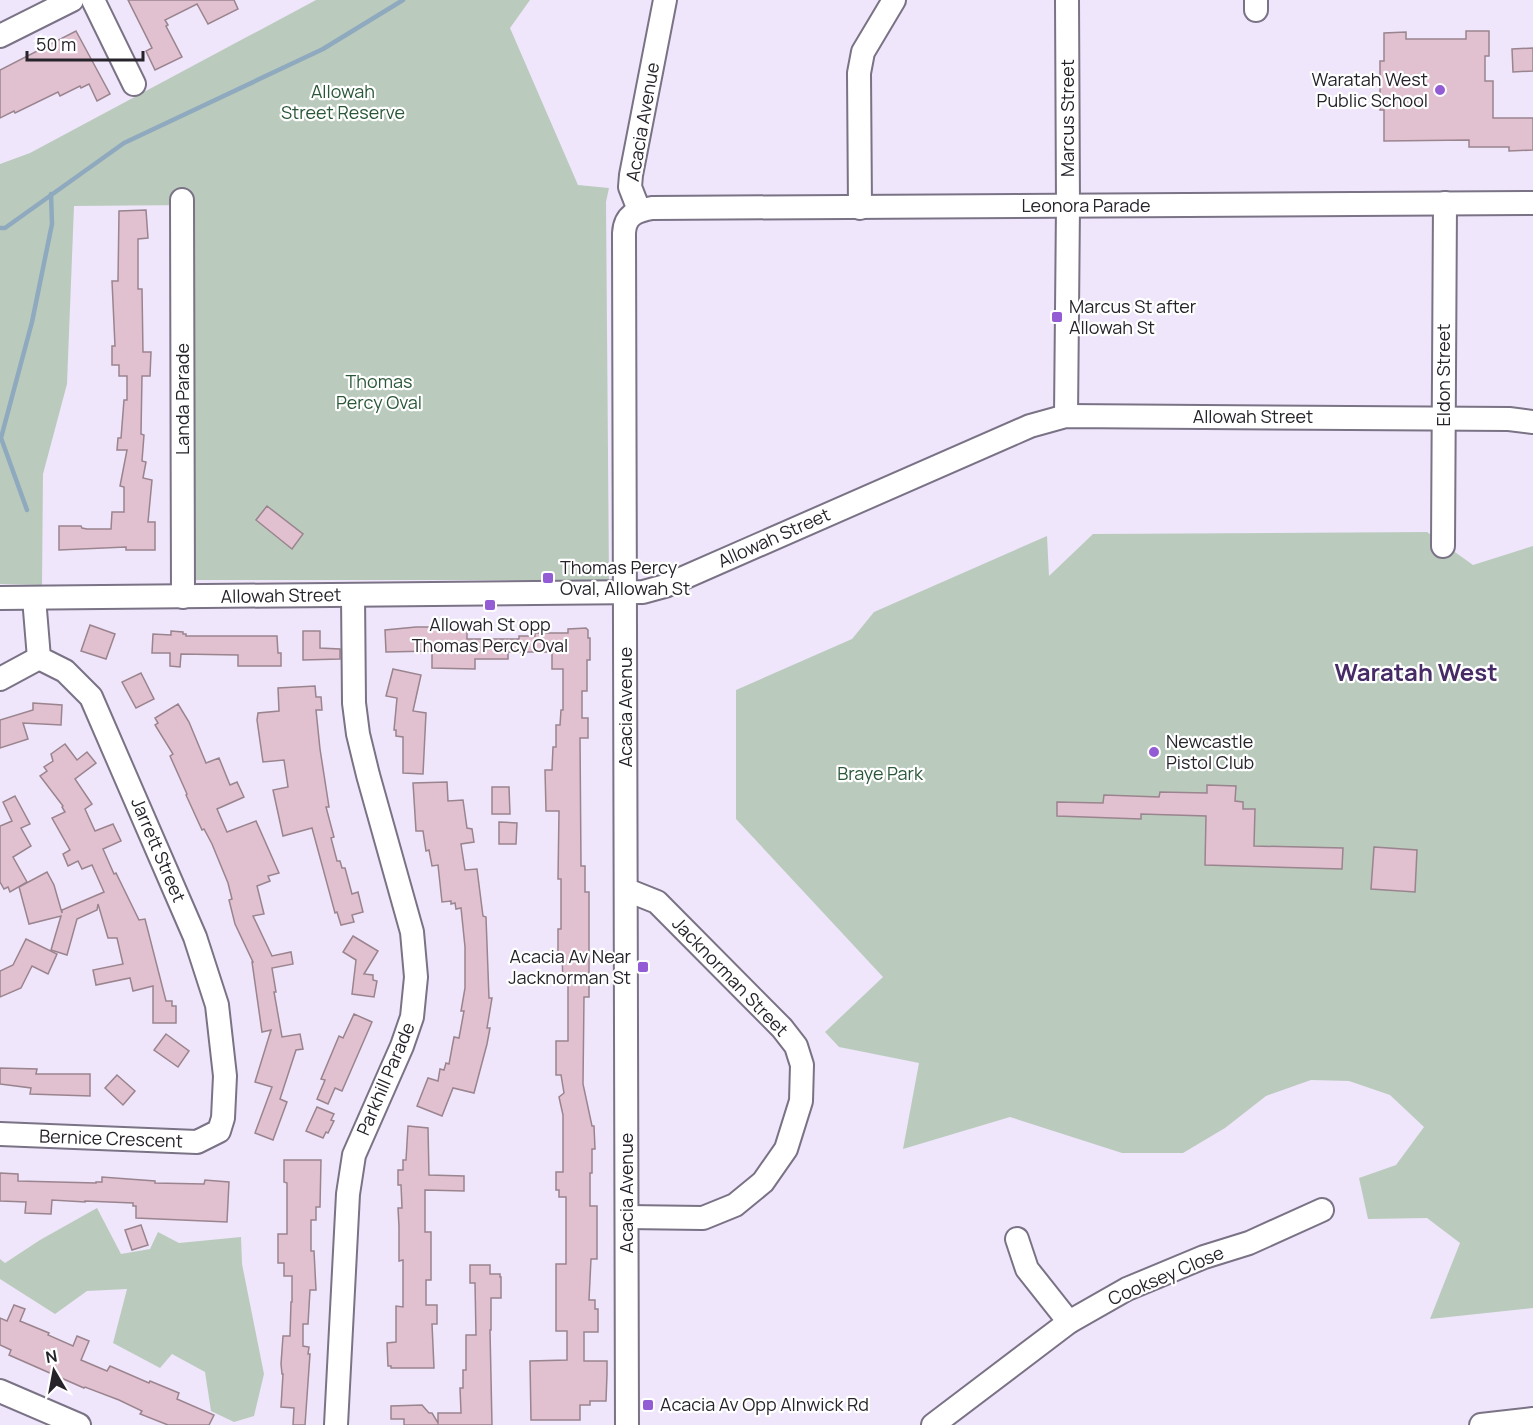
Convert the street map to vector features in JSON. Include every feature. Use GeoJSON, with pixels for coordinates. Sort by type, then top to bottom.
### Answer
{"type":"FeatureCollection","features":[{"type":"Feature","properties":{"kind":"street"},"geometry":{"type":"LineString","coordinates":[[0,36],[72,0]]}},
{"type":"Feature","properties":{"kind":"street"},"geometry":{"type":"LineString","coordinates":[[93,0],[134,84]]}},
{"type":"Feature","properties":{"kind":"street","name":"Acacia Avenue"},"geometry":{"type":"LineString","coordinates":[[627,1425],[624,233],[628,219],[639,210],[630,187],[631,175],[665,0]]}},
{"type":"Feature","properties":{"kind":"street"},"geometry":{"type":"LineString","coordinates":[[860,208],[859,73],[863,52],[894,0]]}},
{"type":"Feature","properties":{"kind":"street","name":"Marcus Street"},"geometry":{"type":"LineString","coordinates":[[1066,416],[1067,0]]}},
{"type":"Feature","properties":{"kind":"street","name":"Landa Parade"},"geometry":{"type":"LineString","coordinates":[[182,200],[183,597]]}},
{"type":"Feature","properties":{"kind":"street","name":"Eldon Street"},"geometry":{"type":"LineString","coordinates":[[1443,546],[1445,203]]}},
{"type":"Feature","properties":{"kind":"street","name":"Leonora Parade"},"geometry":{"type":"LineString","coordinates":[[639,210],[652,208],[1533,203]]}},
{"type":"Feature","properties":{"kind":"street","name":"Allowah Street"},"geometry":{"type":"LineString","coordinates":[[0,598],[653,591],[1030,426],[1066,416],[1444,418],[1509,419],[1533,422]]}},
{"type":"Feature","properties":{"kind":"street","name":"Parkhill Parade"},"geometry":{"type":"LineString","coordinates":[[336,1425],[348,1194],[354,1155],[402,1047],[412,1017],[416,977],[412,932],[358,734],[354,703],[353,595]]}},
{"type":"Feature","properties":{"kind":"street"},"geometry":{"type":"LineString","coordinates":[[0,679],[39,658],[34,598]]}},
{"type":"Feature","properties":{"kind":"street","name":"Jarrett Street"},"geometry":{"type":"LineString","coordinates":[[39,658],[65,671],[91,697],[195,937],[218,1005],[225,1076],[223,1118],[219,1131]]}},
{"type":"Feature","properties":{"kind":"street","name":"Jacknorman Street"},"geometry":{"type":"LineString","coordinates":[[627,890],[657,902],[782,1028],[796,1046],[802,1065],[801,1101],[786,1149],[763,1182],[735,1205],[703,1218],[627,1218]]}},
{"type":"Feature","properties":{"kind":"street","name":"Bernice Crescent"},"geometry":{"type":"LineString","coordinates":[[0,1134],[197,1142],[219,1131]]}},
{"type":"Feature","properties":{"kind":"street","name":"Cooksey Close"},"geometry":{"type":"LineString","coordinates":[[933,1425],[1069,1322],[1127,1289],[1204,1257],[1249,1242],[1322,1210]]}},
{"type":"Feature","properties":{"kind":"street"},"geometry":{"type":"LineString","coordinates":[[1017,1239],[1027,1269],[1069,1322]]}},
{"type":"Feature","properties":{"kind":"street"},"geometry":{"type":"LineString","coordinates":[[0,1391],[79,1425]]}},
{"type":"Feature","properties":{"kind":"street"},"geometry":{"type":"LineString","coordinates":[[1481,1425],[1533,1419]]}},
{"type":"Feature","properties":{"kind":"green space"},"geometry":{"type":"Polygon","coordinates":[[[316,0],[530,0],[510,28],[578,185],[609,188],[606,202],[609,580],[191,580],[189,205],[74,206],[67,384],[43,474],[42,585],[0,584],[0,164],[30,153],[316,0]]]}},
{"type":"Feature","properties":{"kind":"green space","name":"Braye Park"},"geometry":{"type":"Polygon","coordinates":[[[1427,532],[1473,565],[1533,546],[1533,1308],[1430,1319],[1460,1243],[1427,1218],[1368,1219],[1359,1178],[1396,1165],[1424,1127],[1390,1095],[1349,1081],[1311,1080],[1266,1096],[1225,1128],[1183,1153],[1122,1153],[1010,1117],[903,1149],[919,1063],[839,1047],[825,1032],[883,977],[736,819],[736,690],[852,639],[874,612],[1047,536],[1049,576],[1093,534],[1427,532]]]}},
{"type":"Feature","properties":{"kind":"green space"},"geometry":{"type":"Polygon","coordinates":[[[97,1208],[121,1254],[150,1249],[158,1232],[179,1243],[241,1237],[242,1264],[264,1374],[254,1416],[234,1422],[211,1411],[205,1372],[172,1354],[160,1368],[113,1343],[127,1289],[87,1291],[55,1314],[0,1279],[0,1259],[5,1263],[97,1208]]]}},
{"type":"Feature","properties":{"kind":"building"},"geometry":{"type":"Polygon","coordinates":[[[128,0],[234,0],[238,9],[208,24],[197,4],[165,20],[182,57],[155,70],[146,51],[152,48],[128,0]]]}},
{"type":"Feature","properties":{"kind":"building"},"geometry":{"type":"Polygon","coordinates":[[[76,31],[110,94],[97,101],[89,84],[60,96],[58,92],[0,118],[0,70],[76,31]]]}},
{"type":"Feature","properties":{"kind":"building"},"geometry":{"type":"Polygon","coordinates":[[[1466,31],[1489,31],[1489,56],[1485,56],[1485,81],[1493,81],[1493,118],[1533,118],[1533,150],[1509,151],[1509,147],[1469,147],[1469,140],[1384,141],[1384,110],[1380,110],[1380,61],[1384,61],[1384,33],[1406,32],[1406,39],[1466,39],[1466,31]]]}},
{"type":"Feature","properties":{"kind":"building"},"geometry":{"type":"Polygon","coordinates":[[[1533,48],[1533,71],[1513,72],[1512,49],[1533,48]]]}},
{"type":"Feature","properties":{"kind":"building"},"geometry":{"type":"Polygon","coordinates":[[[146,210],[148,238],[138,239],[138,289],[142,289],[143,352],[151,352],[150,376],[142,376],[141,434],[144,435],[142,461],[146,462],[143,478],[152,480],[148,522],[155,522],[155,550],[126,550],[126,547],[59,550],[59,526],[111,529],[112,512],[124,512],[124,487],[120,486],[127,450],[117,450],[118,438],[121,438],[124,400],[127,400],[127,376],[119,376],[119,365],[112,365],[112,346],[115,346],[112,281],[118,281],[119,211],[146,210]]]}},
{"type":"Feature","properties":{"kind":"building"},"geometry":{"type":"Polygon","coordinates":[[[267,506],[303,534],[292,549],[256,520],[267,506]]]}},
{"type":"Feature","properties":{"kind":"building"},"geometry":{"type":"Polygon","coordinates":[[[90,625],[115,634],[106,659],[81,651],[90,625]]]}},
{"type":"Feature","properties":{"kind":"building"},"geometry":{"type":"Polygon","coordinates":[[[416,627],[467,630],[467,639],[519,639],[519,636],[535,636],[535,633],[568,633],[568,629],[586,628],[588,638],[590,638],[587,691],[582,691],[582,718],[588,718],[588,738],[580,738],[581,866],[585,866],[585,892],[589,892],[589,997],[584,997],[583,1084],[592,1126],[594,1126],[595,1149],[592,1149],[590,1206],[597,1206],[597,1259],[591,1259],[589,1300],[595,1300],[595,1309],[598,1309],[598,1332],[584,1332],[584,1361],[607,1361],[607,1374],[606,1401],[590,1401],[590,1405],[580,1405],[580,1420],[531,1420],[530,1361],[567,1360],[567,1331],[556,1331],[556,1264],[566,1264],[566,1197],[559,1197],[559,1190],[556,1190],[556,1172],[563,1172],[563,1115],[559,1097],[564,1093],[561,1075],[556,1075],[556,1041],[568,1041],[568,983],[563,983],[562,953],[558,953],[558,929],[561,929],[561,879],[558,879],[559,811],[546,811],[545,770],[552,770],[553,747],[556,747],[556,725],[560,725],[561,710],[563,710],[563,669],[552,669],[552,652],[508,652],[508,659],[475,659],[475,669],[432,668],[432,651],[386,652],[385,630],[416,627]]]}},
{"type":"Feature","properties":{"kind":"building"},"geometry":{"type":"Polygon","coordinates":[[[171,631],[183,632],[186,636],[277,636],[281,666],[238,666],[238,655],[181,654],[180,667],[170,666],[170,653],[152,653],[153,634],[171,635],[171,631]]]}},
{"type":"Feature","properties":{"kind":"building"},"geometry":{"type":"Polygon","coordinates":[[[303,631],[320,631],[320,648],[340,649],[340,659],[303,660],[303,631]]]}},
{"type":"Feature","properties":{"kind":"building"},"geometry":{"type":"Polygon","coordinates":[[[393,669],[421,675],[413,711],[426,713],[423,774],[403,773],[403,737],[396,736],[396,730],[394,730],[397,698],[386,696],[393,669]]]}},
{"type":"Feature","properties":{"kind":"building"},"geometry":{"type":"Polygon","coordinates":[[[141,673],[154,699],[136,708],[122,682],[141,673]]]}},
{"type":"Feature","properties":{"kind":"building"},"geometry":{"type":"Polygon","coordinates":[[[315,686],[316,697],[321,697],[322,710],[316,710],[329,807],[326,807],[334,837],[331,838],[337,861],[340,861],[342,868],[345,868],[352,894],[358,892],[363,912],[352,915],[354,922],[341,925],[337,912],[335,913],[312,828],[283,836],[273,790],[288,787],[284,760],[263,762],[257,720],[258,713],[279,711],[278,688],[315,686]]]}},
{"type":"Feature","properties":{"kind":"building"},"geometry":{"type":"Polygon","coordinates":[[[33,703],[62,705],[61,725],[23,723],[28,739],[0,748],[0,720],[33,710],[33,703]]]}},
{"type":"Feature","properties":{"kind":"building"},"geometry":{"type":"Polygon","coordinates":[[[178,704],[189,722],[206,763],[219,758],[230,785],[237,782],[244,797],[217,809],[227,832],[256,821],[279,873],[268,876],[270,881],[257,886],[264,914],[253,916],[272,956],[291,952],[293,964],[272,968],[276,992],[274,992],[282,1037],[300,1034],[303,1049],[296,1050],[280,1099],[287,1102],[273,1140],[255,1133],[272,1087],[255,1082],[271,1030],[262,1032],[253,962],[235,924],[229,900],[232,899],[228,883],[212,844],[204,829],[202,830],[186,795],[170,756],[173,754],[155,725],[158,723],[155,718],[178,704]]]}},
{"type":"Feature","properties":{"kind":"building"},"geometry":{"type":"Polygon","coordinates":[[[65,744],[77,760],[87,752],[96,763],[75,779],[92,804],[85,809],[95,831],[113,824],[121,841],[103,849],[139,920],[145,919],[166,1001],[172,1001],[172,1006],[176,1006],[176,1023],[153,1023],[153,986],[133,991],[130,978],[96,985],[93,970],[123,964],[117,938],[108,938],[98,904],[97,910],[77,919],[67,955],[51,950],[61,916],[29,924],[19,887],[47,872],[54,885],[62,913],[62,910],[104,892],[92,865],[82,869],[78,861],[68,866],[63,854],[70,850],[52,818],[65,812],[40,776],[47,771],[44,767],[53,761],[51,754],[65,744]]]}},
{"type":"Feature","properties":{"kind":"building"},"geometry":{"type":"Polygon","coordinates":[[[447,782],[448,801],[463,800],[467,828],[472,829],[474,842],[461,844],[465,870],[477,869],[483,916],[486,917],[489,998],[492,998],[487,1044],[474,1093],[453,1088],[442,1116],[417,1106],[428,1078],[438,1081],[440,1069],[444,1070],[446,1063],[449,1064],[454,1037],[459,1038],[464,1011],[461,1011],[465,988],[465,947],[461,908],[456,909],[455,903],[451,904],[451,901],[442,902],[438,865],[432,866],[429,850],[426,851],[423,831],[416,831],[413,783],[447,782]]]}},
{"type":"Feature","properties":{"kind":"building"},"geometry":{"type":"Polygon","coordinates":[[[1207,785],[1236,786],[1235,801],[1243,802],[1243,809],[1255,809],[1254,846],[1343,848],[1342,869],[1205,865],[1206,816],[1141,814],[1141,819],[1057,816],[1057,802],[1103,803],[1104,795],[1159,797],[1160,792],[1207,793],[1207,785]]]}},
{"type":"Feature","properties":{"kind":"building"},"geometry":{"type":"Polygon","coordinates":[[[492,787],[509,787],[510,814],[492,814],[492,787]]]}},
{"type":"Feature","properties":{"kind":"building"},"geometry":{"type":"Polygon","coordinates":[[[15,796],[30,824],[21,828],[31,846],[13,857],[27,882],[10,892],[8,887],[4,889],[0,882],[0,826],[12,821],[3,802],[15,796]]]}},
{"type":"Feature","properties":{"kind":"building"},"geometry":{"type":"Polygon","coordinates":[[[499,822],[517,823],[516,844],[499,844],[499,822]]]}},
{"type":"Feature","properties":{"kind":"building"},"geometry":{"type":"Polygon","coordinates":[[[1374,847],[1417,850],[1415,892],[1371,889],[1374,847]]]}},
{"type":"Feature","properties":{"kind":"building"},"geometry":{"type":"Polygon","coordinates":[[[353,936],[378,951],[364,974],[373,975],[373,980],[377,981],[374,997],[352,994],[356,960],[343,952],[353,936]]]}},
{"type":"Feature","properties":{"kind":"building"},"geometry":{"type":"Polygon","coordinates":[[[26,939],[57,954],[48,974],[32,966],[21,988],[0,997],[0,971],[13,965],[26,939]]]}},
{"type":"Feature","properties":{"kind":"building"},"geometry":{"type":"Polygon","coordinates":[[[354,1014],[372,1022],[342,1091],[335,1088],[328,1104],[317,1099],[325,1080],[321,1079],[339,1036],[343,1038],[354,1014]]]}},
{"type":"Feature","properties":{"kind":"building"},"geometry":{"type":"Polygon","coordinates":[[[166,1034],[189,1051],[178,1067],[154,1050],[166,1034]]]}},
{"type":"Feature","properties":{"kind":"building"},"geometry":{"type":"Polygon","coordinates":[[[0,1068],[37,1069],[36,1074],[90,1074],[90,1096],[30,1094],[31,1088],[0,1084],[0,1068]]]}},
{"type":"Feature","properties":{"kind":"building"},"geometry":{"type":"Polygon","coordinates":[[[117,1075],[135,1091],[123,1105],[105,1088],[117,1075]]]}},
{"type":"Feature","properties":{"kind":"building"},"geometry":{"type":"Polygon","coordinates":[[[317,1107],[334,1114],[331,1120],[334,1121],[323,1138],[306,1131],[317,1107]]]}},
{"type":"Feature","properties":{"kind":"building"},"geometry":{"type":"Polygon","coordinates":[[[408,1126],[428,1128],[429,1175],[464,1176],[464,1191],[425,1190],[425,1232],[431,1232],[431,1280],[426,1280],[426,1305],[437,1305],[437,1324],[432,1324],[434,1368],[391,1368],[388,1366],[387,1343],[396,1342],[396,1306],[403,1307],[403,1260],[399,1261],[398,1208],[402,1208],[398,1170],[403,1170],[403,1160],[406,1160],[408,1126]]]}},
{"type":"Feature","properties":{"kind":"building"},"geometry":{"type":"Polygon","coordinates":[[[284,1160],[321,1160],[320,1207],[316,1207],[316,1220],[311,1220],[311,1251],[314,1251],[316,1290],[310,1290],[308,1324],[303,1324],[303,1346],[309,1347],[308,1354],[310,1354],[305,1425],[293,1425],[294,1408],[281,1407],[283,1336],[290,1336],[292,1302],[292,1276],[284,1276],[284,1263],[278,1263],[278,1234],[287,1234],[287,1183],[284,1182],[284,1160]]]}},
{"type":"Feature","properties":{"kind":"building"},"geometry":{"type":"Polygon","coordinates":[[[0,1173],[18,1174],[18,1181],[96,1183],[102,1182],[102,1177],[155,1181],[155,1183],[204,1184],[205,1180],[229,1182],[227,1222],[136,1218],[136,1206],[133,1206],[133,1203],[52,1200],[51,1214],[25,1213],[26,1202],[0,1201],[0,1173]]]}},
{"type":"Feature","properties":{"kind":"building"},"geometry":{"type":"Polygon","coordinates":[[[141,1225],[148,1245],[132,1250],[125,1230],[141,1225]]]}},
{"type":"Feature","properties":{"kind":"building"},"geometry":{"type":"Polygon","coordinates":[[[470,1265],[490,1265],[490,1274],[500,1274],[501,1277],[501,1298],[491,1298],[492,1425],[404,1425],[404,1419],[391,1419],[391,1406],[422,1405],[429,1413],[432,1413],[438,1423],[438,1413],[461,1413],[460,1388],[463,1388],[463,1370],[466,1370],[466,1335],[476,1335],[475,1283],[470,1283],[470,1265]]]}},
{"type":"Feature","properties":{"kind":"building"},"geometry":{"type":"Polygon","coordinates":[[[14,1305],[25,1309],[20,1321],[49,1333],[48,1335],[73,1346],[77,1336],[89,1341],[81,1360],[107,1371],[110,1366],[179,1393],[177,1399],[214,1415],[209,1425],[168,1425],[140,1414],[142,1411],[119,1400],[84,1388],[9,1355],[11,1350],[0,1345],[0,1318],[7,1321],[14,1305]]]}},
{"type":"Feature","properties":{"kind":"waterway"},"geometry":{"type":"LineString","coordinates":[[0,228],[5,228],[124,143],[323,49],[403,0]]}},
{"type":"Feature","properties":{"kind":"waterway"},"geometry":{"type":"LineString","coordinates":[[27,510],[1,438],[32,322],[52,224],[51,194]]}},
{"type":"Feature","properties":{"kind":"place","name":"Waratah West Public School"},"geometry":{"type":"Point","coordinates":[1440,90]}},
{"type":"Feature","properties":{"kind":"place","name":"Marcus St after Allowah St"},"geometry":{"type":"Point","coordinates":[1057,317]}},
{"type":"Feature","properties":{"kind":"place","name":"Thomas Percy Oval, Allowah St"},"geometry":{"type":"Point","coordinates":[548,578]}},
{"type":"Feature","properties":{"kind":"place","name":"Allowah St opp Thomas Percy Oval"},"geometry":{"type":"Point","coordinates":[490,605]}},
{"type":"Feature","properties":{"kind":"place","name":"Newcastle Pistol Club"},"geometry":{"type":"Point","coordinates":[1154,752]}},
{"type":"Feature","properties":{"kind":"place","name":"Acacia Av Near Jacknorman St"},"geometry":{"type":"Point","coordinates":[643,967]}},
{"type":"Feature","properties":{"kind":"place","name":"Acacia Av Opp Alnwick Rd"},"geometry":{"type":"Point","coordinates":[648,1405]}},
{"type":"Feature","properties":{"kind":"district","name":"Waratah West"},"geometry":{"type":"Point","coordinates":[1416,673]}},
{"type":"Feature","properties":{"kind":"park label","name":"Allowah Street Reserve"},"geometry":{"type":"Point","coordinates":[343,102]}},
{"type":"Feature","properties":{"kind":"park label","name":"Thomas Percy Oval"},"geometry":{"type":"Point","coordinates":[379,392]}}]}
